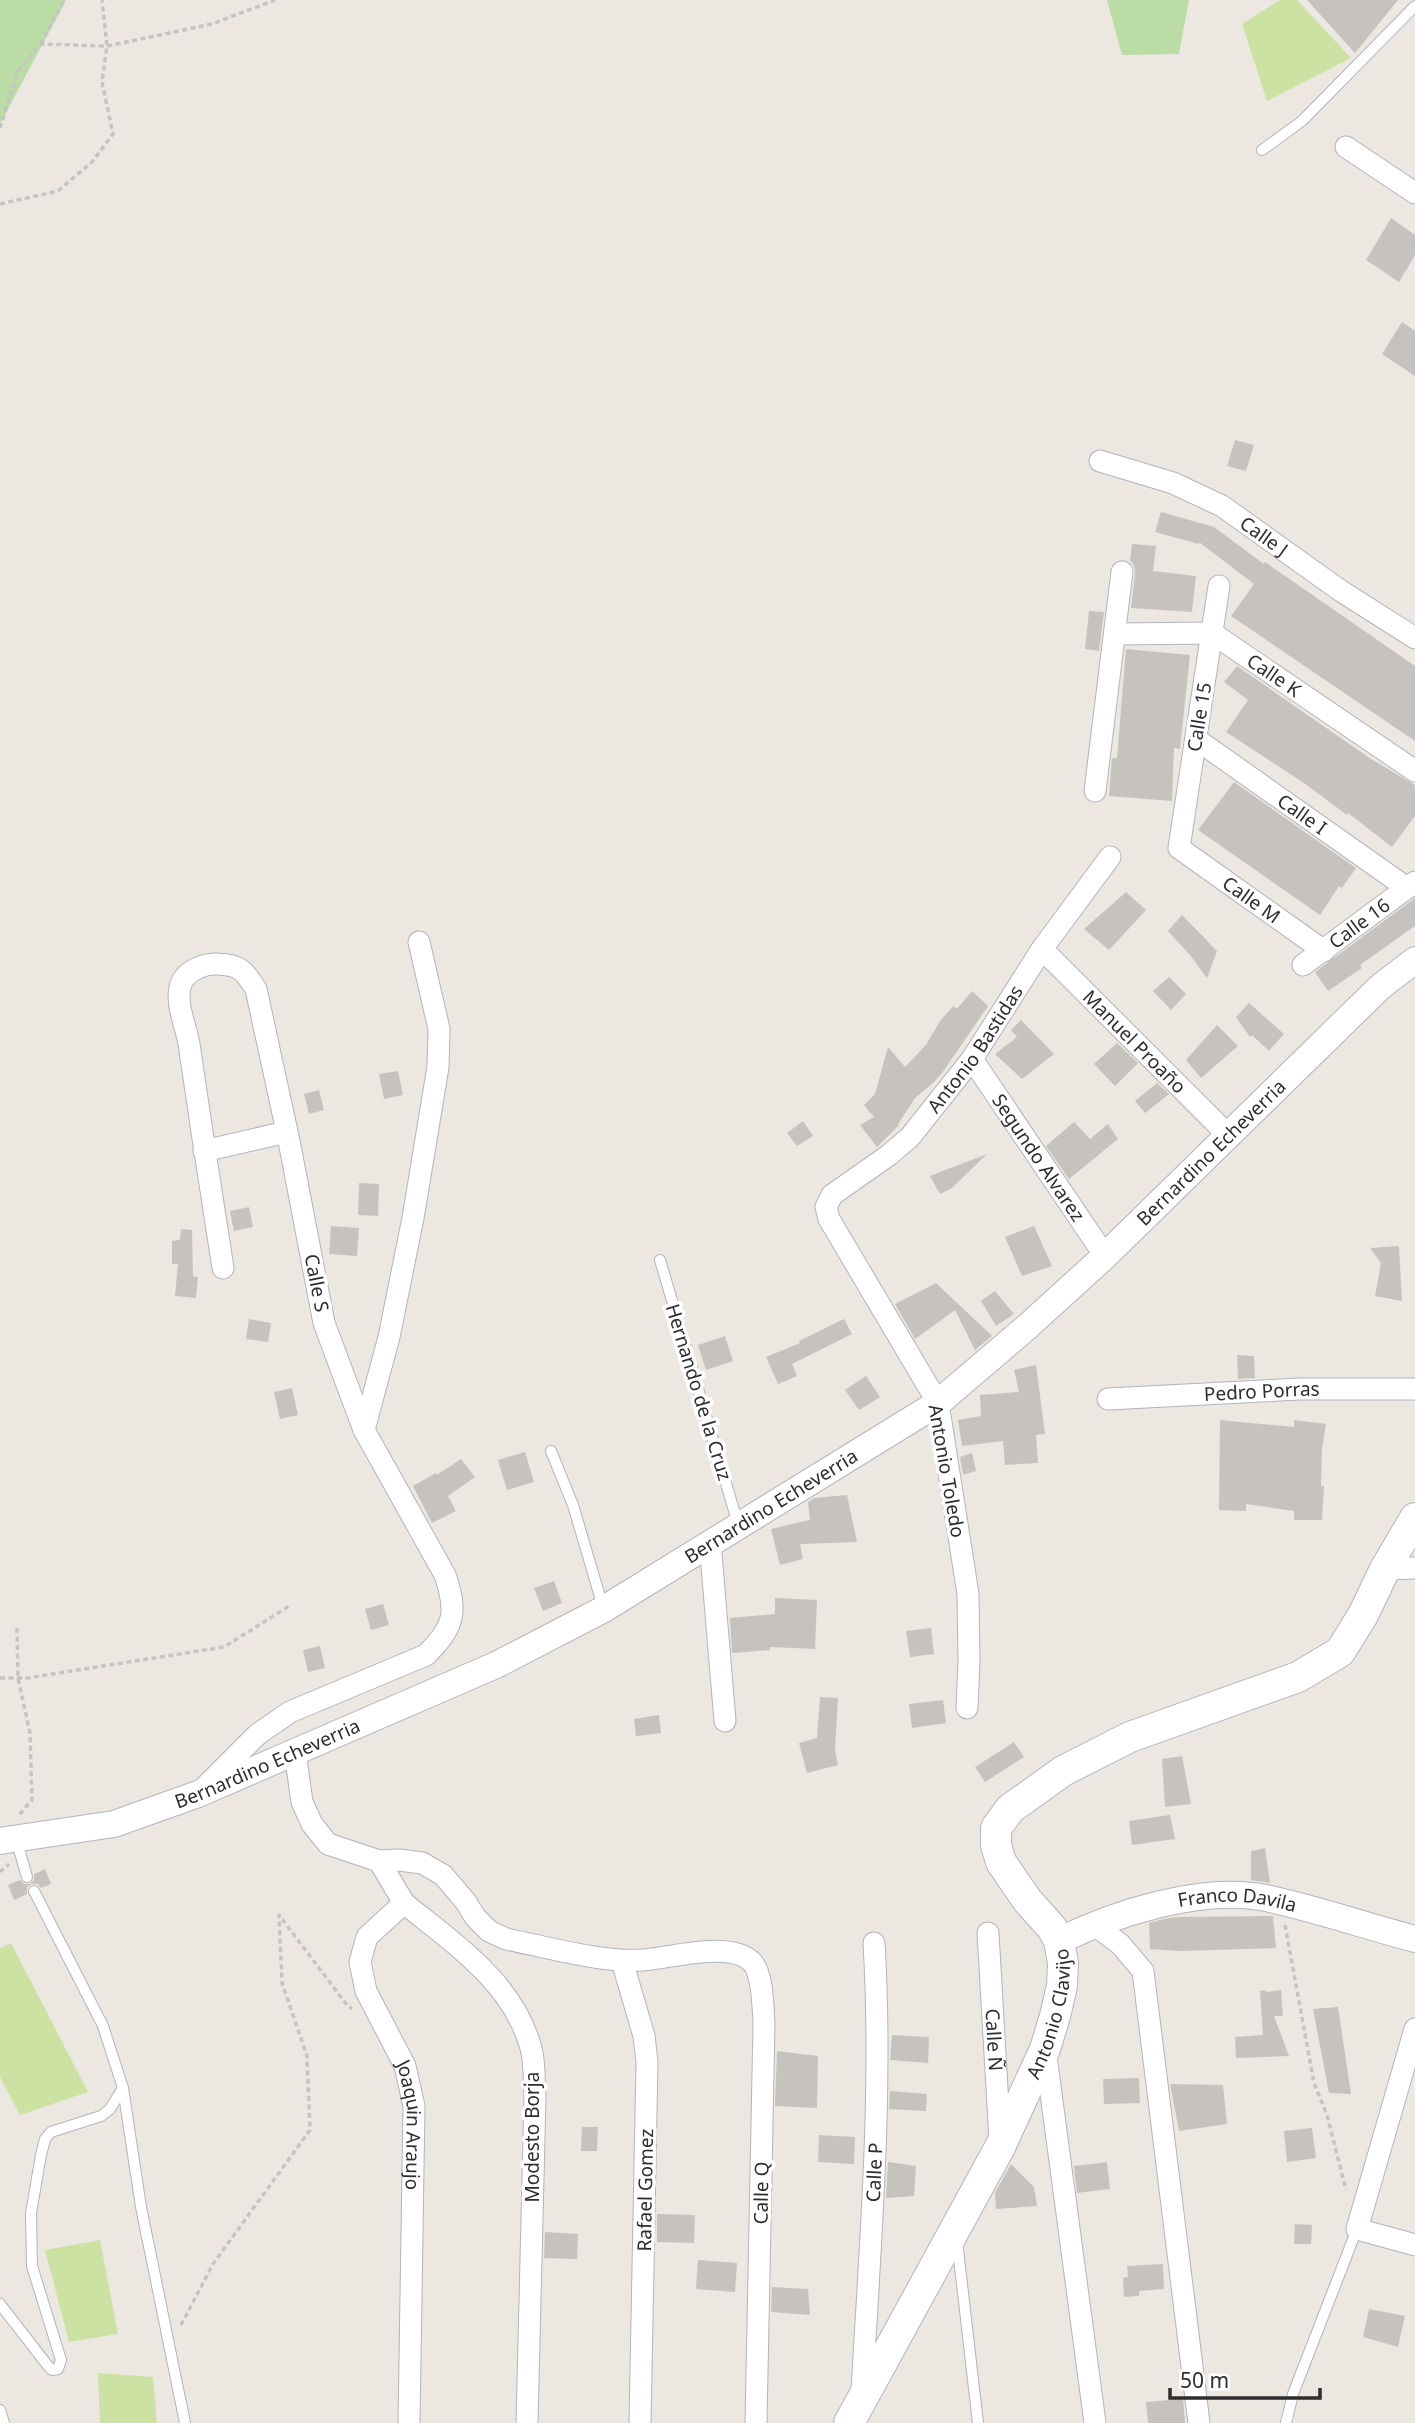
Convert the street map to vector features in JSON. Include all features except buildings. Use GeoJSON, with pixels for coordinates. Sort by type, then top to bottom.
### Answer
{"type":"FeatureCollection","features":[{"type":"Feature","properties":{"kind":"main road","name":"Antonio Clavijo"},"geometry":{"type":"LineString","coordinates":[[858,2415],[1000,2147],[1045,2049],[1062,1986],[1063,1963],[1059,1941],[1001,1862],[996,1845],[996,1828],[1010,1809],[1063,1771],[1130,1737],[1298,1677],[1340,1652],[1415,1518]]}},
{"type":"Feature","properties":{"kind":"street"},"geometry":{"type":"LineString","coordinates":[[1346,147],[1415,193]]}},
{"type":"Feature","properties":{"kind":"street","name":"Calle J"},"geometry":{"type":"LineString","coordinates":[[1100,461],[1173,484],[1222,506],[1341,591],[1415,638]]}},
{"type":"Feature","properties":{"kind":"street"},"geometry":{"type":"LineString","coordinates":[[1095,791],[1122,572]]}},
{"type":"Feature","properties":{"kind":"street","name":"Calle 15"},"geometry":{"type":"LineString","coordinates":[[1179,848],[1219,586]]}},
{"type":"Feature","properties":{"kind":"street"},"geometry":{"type":"LineString","coordinates":[[1115,634],[1212,633]]}},
{"type":"Feature","properties":{"kind":"street","name":"Calle K"},"geometry":{"type":"LineString","coordinates":[[1212,633],[1415,771]]}},
{"type":"Feature","properties":{"kind":"street","name":"Calle I"},"geometry":{"type":"LineString","coordinates":[[1196,739],[1411,885]]}},
{"type":"Feature","properties":{"kind":"street","name":"Calle M"},"geometry":{"type":"LineString","coordinates":[[1179,848],[1324,951]]}},
{"type":"Feature","properties":{"kind":"street","name":"Antonio Bastidas"},"geometry":{"type":"LineString","coordinates":[[829,1219],[826,1207],[832,1195],[910,1137],[972,1059],[1042,948],[1110,857]]}},
{"type":"Feature","properties":{"kind":"street","name":"Calle 16"},"geometry":{"type":"LineString","coordinates":[[1303,965],[1411,885]]}},
{"type":"Feature","properties":{"kind":"street"},"geometry":{"type":"LineString","coordinates":[[364,1430],[389,1337],[413,1218],[438,1067],[439,1029],[419,942]]}},
{"type":"Feature","properties":{"kind":"street","name":"Manuel Proaño"},"geometry":{"type":"LineString","coordinates":[[1042,948],[1230,1136]]}},
{"type":"Feature","properties":{"kind":"street","name":"Bernardino Echeverria"},"geometry":{"type":"LineString","coordinates":[[11,1833],[114,1824],[198,1794],[496,1665],[604,1609],[938,1403],[1105,1256],[1380,987],[1415,960]]}},
{"type":"Feature","properties":{"kind":"street","name":"Calle S"},"geometry":{"type":"LineString","coordinates":[[198,1794],[258,1734],[290,1712],[426,1655],[442,1639],[452,1619],[453,1597],[445,1575],[364,1430],[324,1323],[256,989],[243,970],[231,964],[211,964],[192,970],[180,984],[178,1000],[189,1042],[223,1268]]}},
{"type":"Feature","properties":{"kind":"street","name":"Segundo Alvarez"},"geometry":{"type":"LineString","coordinates":[[972,1059],[1105,1256]]}},
{"type":"Feature","properties":{"kind":"street"},"geometry":{"type":"LineString","coordinates":[[204,1151],[286,1132]]}},
{"type":"Feature","properties":{"kind":"street","name":"Antonio Toledo"},"geometry":{"type":"LineString","coordinates":[[829,1219],[938,1403],[968,1594],[967,1708]]}},
{"type":"Feature","properties":{"kind":"street","name":"Pedro Porras"},"geometry":{"type":"LineString","coordinates":[[1108,1399],[1273,1390],[1415,1389]]}},
{"type":"Feature","properties":{"kind":"street"},"geometry":{"type":"LineString","coordinates":[[710,1542],[725,1721]]}},
{"type":"Feature","properties":{"kind":"street"},"geometry":{"type":"LineString","coordinates":[[1385,1569],[1415,1568]]}},
{"type":"Feature","properties":{"kind":"street"},"geometry":{"type":"LineString","coordinates":[[295,1752],[302,1802],[312,1824],[328,1844],[379,1861],[422,1863],[443,1875],[489,1931],[506,1939],[622,1961]]}},
{"type":"Feature","properties":{"kind":"street"},"geometry":{"type":"LineString","coordinates":[[379,1861],[404,1903]]}},
{"type":"Feature","properties":{"kind":"street","name":"Franco Davila"},"geometry":{"type":"LineString","coordinates":[[1059,1941],[1093,1924],[1149,1907],[1219,1894],[1264,1898],[1415,1939]]}},
{"type":"Feature","properties":{"kind":"street","name":"Joaquin Araujo"},"geometry":{"type":"LineString","coordinates":[[404,1903],[367,1937],[360,1962],[366,1991],[405,2066],[414,2106],[409,2423]]}},
{"type":"Feature","properties":{"kind":"street","name":"Modesto Borja"},"geometry":{"type":"LineString","coordinates":[[404,1903],[486,1972],[516,2009],[532,2050],[535,2097],[527,2423]]}},
{"type":"Feature","properties":{"kind":"street"},"geometry":{"type":"LineString","coordinates":[[1093,1924],[1120,1944],[1143,1971],[1199,2423]]}},
{"type":"Feature","properties":{"kind":"street","name":"Calle Ñ"},"geometry":{"type":"LineString","coordinates":[[988,1933],[1000,2147]]}},
{"type":"Feature","properties":{"kind":"street","name":"Calle P"},"geometry":{"type":"LineString","coordinates":[[858,2415],[874,2166],[878,2015],[874,1944]]}},
{"type":"Feature","properties":{"kind":"street","name":"Calle Q"},"geometry":{"type":"LineString","coordinates":[[622,1961],[722,1951],[741,1954],[754,1963],[761,1986],[764,2024],[756,2423]]}},
{"type":"Feature","properties":{"kind":"street","name":"Rafael Gomez"},"geometry":{"type":"LineString","coordinates":[[622,1961],[644,2036],[647,2062],[640,2423]]}},
{"type":"Feature","properties":{"kind":"street"},"geometry":{"type":"LineString","coordinates":[[1415,2029],[1357,2229],[1415,2245]]}},
{"type":"Feature","properties":{"kind":"street"},"geometry":{"type":"LineString","coordinates":[[1045,2049],[1095,2423]]}},
{"type":"Feature","properties":{"kind":"lane"},"geometry":{"type":"LineString","coordinates":[[1262,150],[1302,121],[1415,6]]}},
{"type":"Feature","properties":{"kind":"lane","name":"Hernando de la Cruz"},"geometry":{"type":"LineString","coordinates":[[660,1260],[738,1524]]}},
{"type":"Feature","properties":{"kind":"lane"},"geometry":{"type":"LineString","coordinates":[[551,1451],[573,1505],[604,1609]]}},
{"type":"Feature","properties":{"kind":"lane"},"geometry":{"type":"LineString","coordinates":[[11,1833],[27,1877]]}},
{"type":"Feature","properties":{"kind":"lane"},"geometry":{"type":"LineString","coordinates":[[34,1891],[103,2026],[123,2088],[141,2207],[185,2423]]}},
{"type":"Feature","properties":{"kind":"lane"},"geometry":{"type":"LineString","coordinates":[[0,2304],[47,2366],[52,2370],[58,2369],[61,2360],[32,2266],[31,2213],[41,2155],[45,2139],[51,2132],[101,2116],[110,2109],[123,2088]]}},
{"type":"Feature","properties":{"kind":"lane"},"geometry":{"type":"LineString","coordinates":[[955,2228],[978,2423]]}},
{"type":"Feature","properties":{"kind":"lane"},"geometry":{"type":"LineString","coordinates":[[1286,2423],[1293,2394],[1357,2229]]}},
{"type":"Feature","properties":{"kind":"lane"},"geometry":{"type":"LineString","coordinates":[[0,2410],[4,2423]]}},
{"type":"Feature","properties":{"kind":"path"},"geometry":{"type":"LineString","coordinates":[[0,128],[18,71],[41,44],[64,0]]}},
{"type":"Feature","properties":{"kind":"path"},"geometry":{"type":"LineString","coordinates":[[0,204],[58,191],[92,162],[113,134],[102,82],[107,46],[102,0]]}},
{"type":"Feature","properties":{"kind":"path"},"geometry":{"type":"LineString","coordinates":[[41,44],[107,46],[212,24],[275,0]]}},
{"type":"Feature","properties":{"kind":"path"},"geometry":{"type":"LineString","coordinates":[[0,1678],[18,1678],[224,1647],[291,1605]]}},
{"type":"Feature","properties":{"kind":"path"},"geometry":{"type":"LineString","coordinates":[[11,1833],[32,1800],[30,1733],[18,1678],[17,1628]]}},
{"type":"Feature","properties":{"kind":"path"},"geometry":{"type":"LineString","coordinates":[[1280,1902],[1314,2083],[1327,2115],[1347,2192]]}},
{"type":"Feature","properties":{"kind":"path"},"geometry":{"type":"LineString","coordinates":[[170,2345],[213,2264],[310,2130],[307,2056],[282,1983],[279,1914],[347,2005],[357,2012]]}},
{"type":"Feature","properties":{"kind":"green space"},"geometry":{"type":"Polygon","coordinates":[[[0,0],[66,0],[0,124],[0,0]]]}},
{"type":"Feature","properties":{"kind":"green space"},"geometry":{"type":"Polygon","coordinates":[[[1107,0],[1189,0],[1179,54],[1122,55],[1107,0]]]}},
{"type":"Feature","properties":{"kind":"green space"},"geometry":{"type":"Polygon","coordinates":[[[1280,0],[1297,0],[1351,58],[1267,101],[1242,24],[1280,0]]]}},
{"type":"Feature","properties":{"kind":"green space"},"geometry":{"type":"Polygon","coordinates":[[[11,1943],[88,2092],[20,2115],[0,2077],[0,1948],[11,1943]]]}},
{"type":"Feature","properties":{"kind":"green space"},"geometry":{"type":"Polygon","coordinates":[[[100,2240],[118,2334],[69,2342],[45,2250],[100,2240]]]}},
{"type":"Feature","properties":{"kind":"green space"},"geometry":{"type":"Polygon","coordinates":[[[98,2373],[153,2377],[157,2423],[100,2423],[98,2373]]]}}]}
